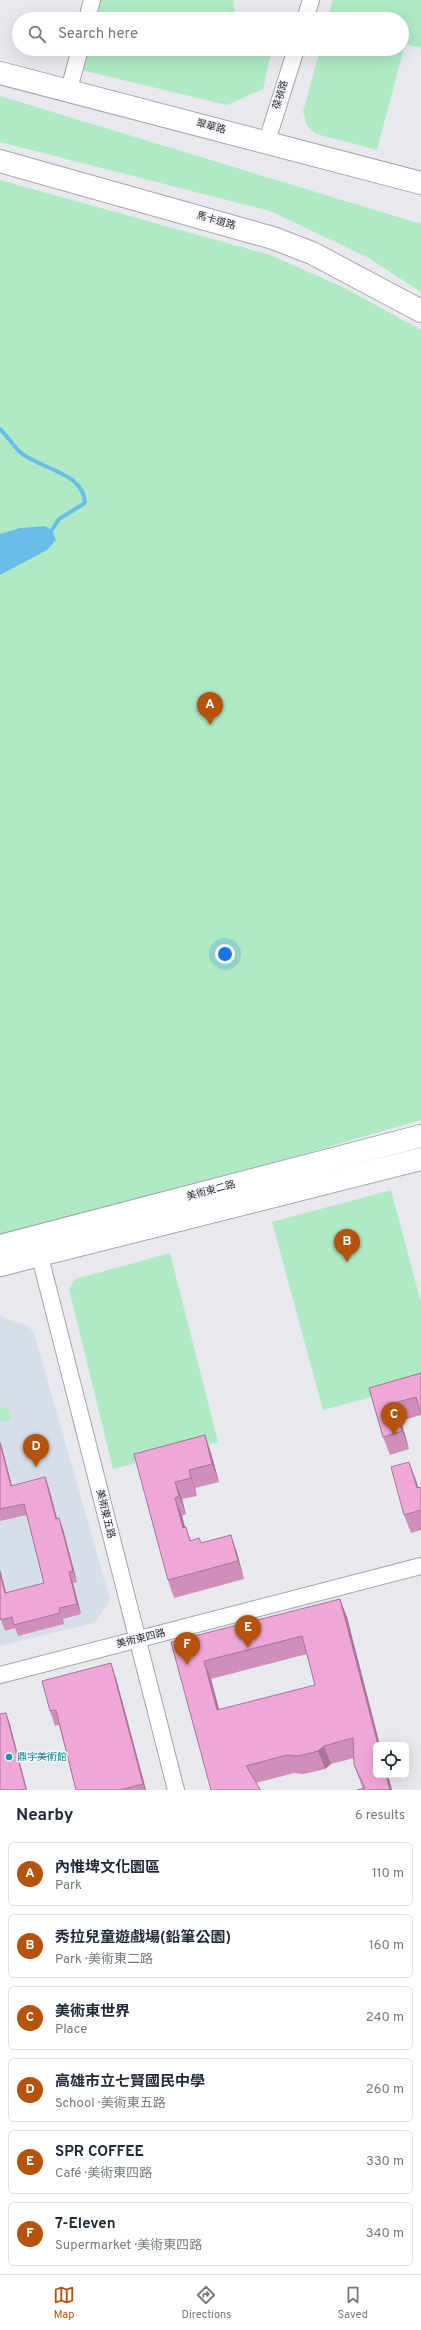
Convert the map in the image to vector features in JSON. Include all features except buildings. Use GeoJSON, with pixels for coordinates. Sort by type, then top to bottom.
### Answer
{"type":"FeatureCollection","features":[{"type":"Feature","properties":{"kind":"street"},"geometry":{"type":"LineString","coordinates":[[89,12],[92,0]]}},
{"type":"Feature","properties":{"kind":"street"},"geometry":{"type":"LineString","coordinates":[[307,12],[311,0]]}},
{"type":"Feature","properties":{"kind":"street"},"geometry":{"type":"LineString","coordinates":[[68,93],[78,56]]}},
{"type":"Feature","properties":{"kind":"street","name":"葆禎路"},"geometry":{"type":"LineString","coordinates":[[267,141],[294,56]]}},
{"type":"Feature","properties":{"kind":"street","name":"翠華路"},"geometry":{"type":"LineString","coordinates":[[0,73],[68,93],[267,141],[421,183]]}},
{"type":"Feature","properties":{"kind":"street","name":"馬卡道路"},"geometry":{"type":"LineString","coordinates":[[0,161],[273,238],[338,266],[421,311]]}},
{"type":"Feature","properties":{"kind":"street","name":"美術東二路"},"geometry":{"type":"LineString","coordinates":[[0,1265],[37,1246],[421,1136]]}},
{"type":"Feature","properties":{"kind":"street","name":"美術東二路"},"geometry":{"type":"LineString","coordinates":[[0,1246],[37,1246],[421,1159]]}},
{"type":"Feature","properties":{"kind":"street","name":"美術東五路"},"geometry":{"type":"LineString","coordinates":[[37,1246],[176,1790]]}},
{"type":"Feature","properties":{"kind":"street","name":"美術東四路"},"geometry":{"type":"LineString","coordinates":[[0,1675],[421,1566]]}},
{"type":"Feature","properties":{"kind":"shaded area"},"geometry":{"type":"Polygon","coordinates":[[[0,1314],[4,1318],[27,1325],[34,1333],[110,1600],[94,1623],[0,1646],[0,1314]]]}},
{"type":"Feature","properties":{"kind":"green space"},"geometry":{"type":"Polygon","coordinates":[[[98,0],[233,0],[234,12],[95,12],[98,0]]]}},
{"type":"Feature","properties":{"kind":"green space"},"geometry":{"type":"Polygon","coordinates":[[[333,0],[421,0],[421,48],[409,45],[409,12],[329,12],[333,0]]]}},
{"type":"Feature","properties":{"kind":"green space"},"geometry":{"type":"Polygon","coordinates":[[[84,56],[270,56],[263,89],[227,105],[81,70],[84,56]]]}},
{"type":"Feature","properties":{"kind":"green space"},"geometry":{"type":"Polygon","coordinates":[[[318,56],[402,56],[377,150],[316,134],[307,125],[303,112],[318,56]]]}},
{"type":"Feature","properties":{"kind":"green space"},"geometry":{"type":"Polygon","coordinates":[[[0,96],[421,224],[421,292],[367,257],[270,211],[0,142],[0,96]]]}},
{"type":"Feature","properties":{"kind":"green space"},"geometry":{"type":"Polygon","coordinates":[[[0,180],[270,255],[345,288],[421,330],[421,1120],[176,1191],[0,1236],[0,180]]]}},
{"type":"Feature","properties":{"kind":"green space"},"geometry":{"type":"Polygon","coordinates":[[[391,1190],[421,1303],[421,1384],[323,1410],[272,1222],[391,1190]]]}},
{"type":"Feature","properties":{"kind":"green space"},"geometry":{"type":"Polygon","coordinates":[[[170,1253],[218,1442],[113,1469],[69,1289],[75,1279],[170,1253]]]}},
{"type":"Feature","properties":{"kind":"green space"},"geometry":{"type":"Polygon","coordinates":[[[8,1407],[11,1419],[0,1422],[0,1409],[8,1407]]]}},
{"type":"Feature","properties":{"kind":"water"},"geometry":{"type":"Polygon","coordinates":[[[45,526],[52,530],[56,540],[47,550],[0,575],[0,534],[20,528],[45,526]]]}},
{"type":"Feature","properties":{"kind":"waterway"},"geometry":{"type":"LineString","coordinates":[[0,429],[20,452],[28,458],[69,478],[77,484],[83,493],[85,503],[59,519],[52,530]]}},
{"type":"Feature","properties":{"kind":"place","name":"內惟埤文化園區"},"geometry":{"type":"Point","coordinates":[210,725]}},
{"type":"Feature","properties":{"kind":"place","name":"秀拉兒童遊戲場(鉛筆公園)"},"geometry":{"type":"Point","coordinates":[347,1262]}},
{"type":"Feature","properties":{"kind":"place","name":"美術東世界"},"geometry":{"type":"Point","coordinates":[394,1435]}},
{"type":"Feature","properties":{"kind":"place","name":"高雄市立七賢國民中學"},"geometry":{"type":"Point","coordinates":[36,1467]}},
{"type":"Feature","properties":{"kind":"place","name":"SPR COFFEE"},"geometry":{"type":"Point","coordinates":[248,1648]}},
{"type":"Feature","properties":{"kind":"place","name":"7-Eleven"},"geometry":{"type":"Point","coordinates":[187,1665]}},
{"type":"Feature","properties":{"kind":"place","name":"鼎宇美術館"},"geometry":{"type":"Point","coordinates":[9,1757]}}]}
